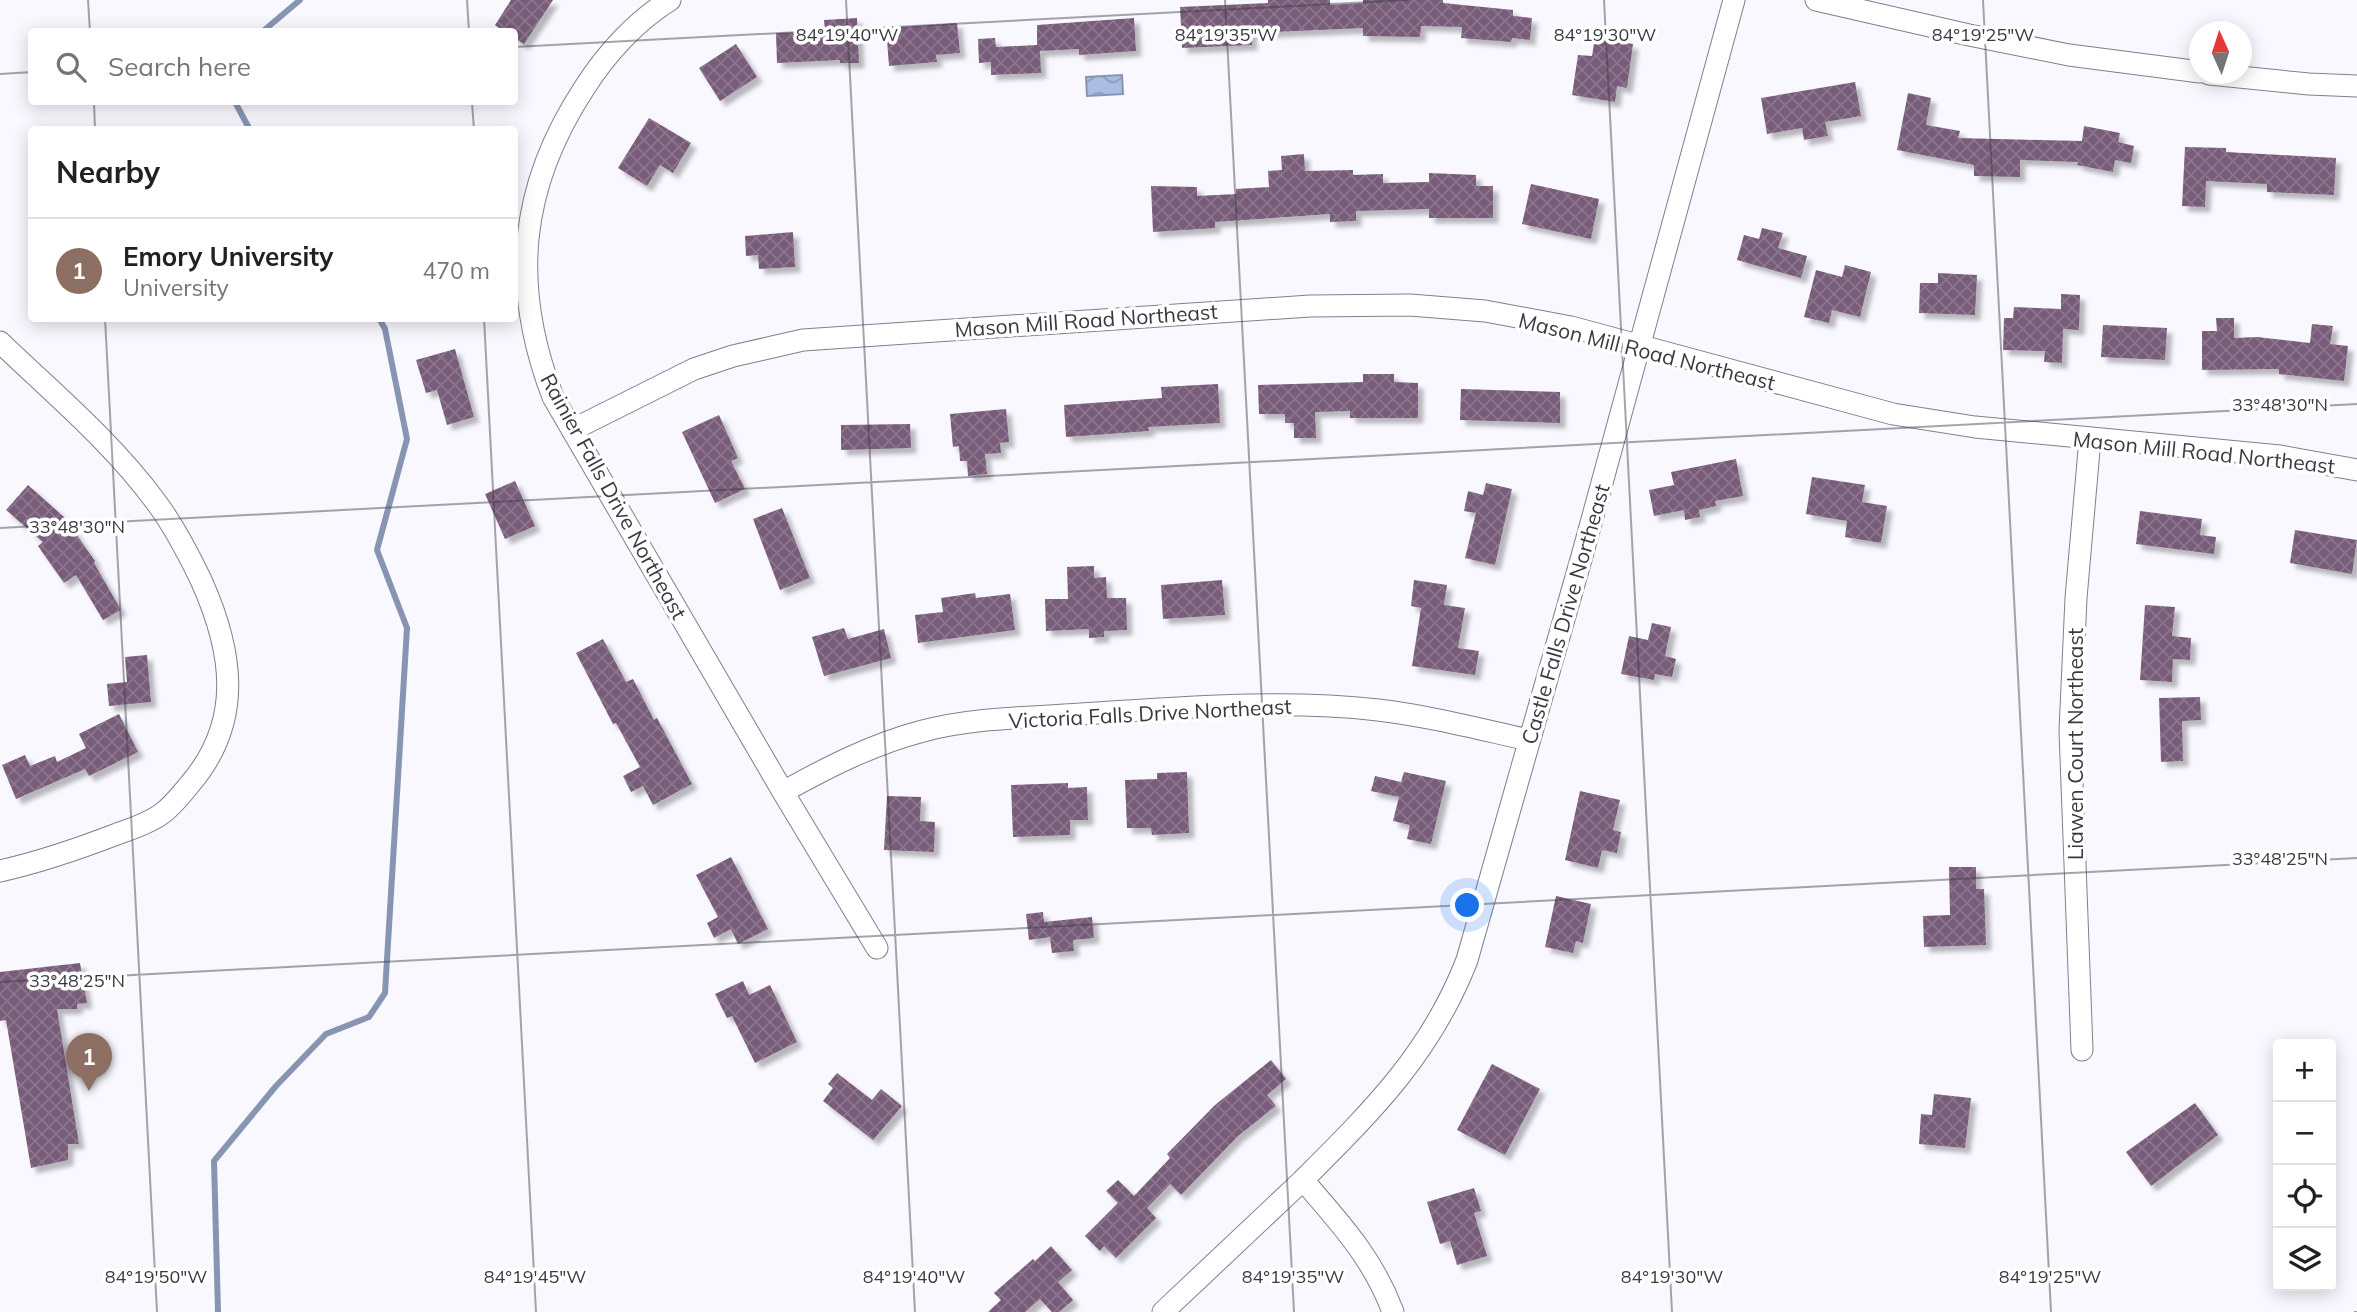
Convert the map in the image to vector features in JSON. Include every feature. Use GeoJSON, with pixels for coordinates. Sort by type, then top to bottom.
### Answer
{"type":"FeatureCollection","features":[{"type":"Feature","properties":{"kind":"street","name":"Rainier Falls Drive Northeast"},"geometry":{"type":"LineString","coordinates":[[670,0],[631,31],[599,65],[555,138],[536,188],[528,233],[527,285],[531,325],[540,363],[553,397],[877,948]]}},
{"type":"Feature","properties":{"kind":"street","name":"Castle Falls Drive Northeast"},"geometry":{"type":"LineString","coordinates":[[1163,1312],[1366,1117],[1417,1056],[1454,993],[1492,878],[1734,0]]}},
{"type":"Feature","properties":{"kind":"street"},"geometry":{"type":"LineString","coordinates":[[1816,0],[2056,52],[2189,70]]}},
{"type":"Feature","properties":{"kind":"street"},"geometry":{"type":"LineString","coordinates":[[2252,78],[2357,86]]}},
{"type":"Feature","properties":{"kind":"street","name":"Mason Mill Road Northeast"},"geometry":{"type":"LineString","coordinates":[[572,430],[661,384],[720,360],[803,340],[1310,306],[1410,305],[1485,311],[1571,327],[1893,414],[1975,427],[2280,456],[2357,470]]}},
{"type":"Feature","properties":{"kind":"street"},"geometry":{"type":"LineString","coordinates":[[0,342],[113,452],[144,486],[172,524],[189,554],[214,610],[228,672],[223,721],[210,759],[174,803],[161,814],[92,845],[0,871]]}},
{"type":"Feature","properties":{"kind":"street","name":"Liawen Court Northeast"},"geometry":{"type":"LineString","coordinates":[[2082,1050],[2070,731],[2076,598],[2090,439]]}},
{"type":"Feature","properties":{"kind":"street","name":"Victoria Falls Drive Northeast"},"geometry":{"type":"LineString","coordinates":[[783,792],[820,771],[881,743],[926,730],[1003,720],[1207,706],[1314,705],[1379,710],[1529,740]]}},
{"type":"Feature","properties":{"kind":"street"},"geometry":{"type":"LineString","coordinates":[[1303,1180],[1359,1245],[1373,1267],[1393,1312]]}},
{"type":"Feature","properties":{"kind":"water"},"geometry":{"type":"Polygon","coordinates":[[[1122,75],[1123,94],[1087,96],[1086,77],[1122,75]]]}},
{"type":"Feature","properties":{"kind":"building"},"geometry":{"type":"Polygon","coordinates":[[[511,0],[553,0],[524,44],[518,40],[518,28],[499,28],[495,25],[511,0]]]}},
{"type":"Feature","properties":{"kind":"building"},"geometry":{"type":"Polygon","coordinates":[[[1268,0],[1330,0],[1330,5],[1363,3],[1363,0],[1443,0],[1443,3],[1513,10],[1513,16],[1532,18],[1530,40],[1512,38],[1511,42],[1461,38],[1462,27],[1421,26],[1420,37],[1363,36],[1363,28],[1251,33],[1252,45],[1182,48],[1180,7],[1268,3],[1268,0]]]}},
{"type":"Feature","properties":{"kind":"building"},"geometry":{"type":"Polygon","coordinates":[[[857,18],[859,63],[840,63],[840,60],[777,63],[776,33],[825,31],[824,20],[857,18]]]}},
{"type":"Feature","properties":{"kind":"building"},"geometry":{"type":"Polygon","coordinates":[[[1134,18],[1136,51],[1079,55],[1079,49],[1040,51],[1041,73],[991,75],[991,62],[979,63],[978,39],[995,38],[996,47],[1037,45],[1037,25],[1134,18]]]}},
{"type":"Feature","properties":{"kind":"building"},"geometry":{"type":"Polygon","coordinates":[[[957,23],[960,53],[936,55],[937,62],[889,66],[886,28],[957,23]]]}},
{"type":"Feature","properties":{"kind":"building"},"geometry":{"type":"Polygon","coordinates":[[[1595,38],[1633,44],[1627,88],[1617,86],[1615,102],[1572,95],[1578,55],[1592,56],[1595,38]]]}},
{"type":"Feature","properties":{"kind":"building"},"geometry":{"type":"Polygon","coordinates":[[[736,44],[757,77],[720,101],[699,68],[736,44]]]}},
{"type":"Feature","properties":{"kind":"building"},"geometry":{"type":"Polygon","coordinates":[[[1855,82],[1861,116],[1825,122],[1828,136],[1804,140],[1802,128],[1767,134],[1761,98],[1855,82]]]}},
{"type":"Feature","properties":{"kind":"building"},"geometry":{"type":"Polygon","coordinates":[[[1908,93],[1931,98],[1926,125],[1960,131],[1958,138],[2082,141],[2084,126],[2120,133],[2118,142],[2134,146],[2131,163],[2115,160],[2113,172],[2077,165],[2078,162],[2020,160],[2020,177],[1974,176],[1974,165],[1897,150],[1908,93]]]}},
{"type":"Feature","properties":{"kind":"building"},"geometry":{"type":"Polygon","coordinates":[[[649,118],[691,143],[673,173],[660,165],[647,186],[618,168],[649,118]]]}},
{"type":"Feature","properties":{"kind":"building"},"geometry":{"type":"Polygon","coordinates":[[[2185,147],[2336,158],[2334,195],[2267,192],[2267,184],[2206,181],[2205,207],[2182,206],[2185,147]]]}},
{"type":"Feature","properties":{"kind":"building"},"geometry":{"type":"Polygon","coordinates":[[[1304,154],[1305,171],[1353,170],[1353,175],[1383,174],[1383,183],[1429,182],[1429,173],[1476,175],[1476,186],[1493,186],[1493,218],[1429,218],[1429,209],[1356,211],[1356,221],[1330,222],[1330,214],[1215,222],[1215,228],[1153,232],[1151,186],[1197,187],[1197,196],[1236,194],[1236,189],[1269,187],[1268,171],[1282,170],[1281,156],[1304,154]]]}},
{"type":"Feature","properties":{"kind":"building"},"geometry":{"type":"Polygon","coordinates":[[[1531,184],[1599,199],[1591,239],[1522,224],[1531,184]]]}},
{"type":"Feature","properties":{"kind":"building"},"geometry":{"type":"Polygon","coordinates":[[[1762,228],[1783,233],[1778,248],[1807,256],[1801,278],[1737,260],[1744,235],[1759,239],[1762,228]]]}},
{"type":"Feature","properties":{"kind":"building"},"geometry":{"type":"Polygon","coordinates":[[[793,232],[795,267],[759,269],[758,255],[746,256],[745,236],[793,232]]]}},
{"type":"Feature","properties":{"kind":"building"},"geometry":{"type":"Polygon","coordinates":[[[1845,265],[1871,272],[1860,317],[1832,310],[1829,323],[1804,317],[1816,270],[1842,277],[1845,265]]]}},
{"type":"Feature","properties":{"kind":"building"},"geometry":{"type":"Polygon","coordinates":[[[1938,273],[1977,275],[1975,315],[1919,313],[1920,283],[1938,283],[1938,273]]]}},
{"type":"Feature","properties":{"kind":"building"},"geometry":{"type":"Polygon","coordinates":[[[2061,294],[2080,295],[2079,330],[2063,329],[2062,363],[2044,362],[2045,351],[2003,350],[2004,318],[2013,318],[2014,307],[2061,309],[2061,294]]]}},
{"type":"Feature","properties":{"kind":"building"},"geometry":{"type":"Polygon","coordinates":[[[2216,318],[2234,318],[2234,338],[2257,337],[2310,343],[2312,324],[2333,326],[2330,344],[2348,346],[2344,381],[2279,374],[2279,369],[2202,370],[2202,331],[2217,331],[2216,318]]]}},
{"type":"Feature","properties":{"kind":"building"},"geometry":{"type":"Polygon","coordinates":[[[2103,325],[2167,328],[2165,360],[2101,357],[2103,325]]]}},
{"type":"Feature","properties":{"kind":"building"},"geometry":{"type":"Polygon","coordinates":[[[455,349],[474,417],[447,425],[437,390],[426,393],[416,360],[455,349]]]}},
{"type":"Feature","properties":{"kind":"building"},"geometry":{"type":"Polygon","coordinates":[[[1363,374],[1394,374],[1394,382],[1418,383],[1418,418],[1350,418],[1350,411],[1315,412],[1316,438],[1294,438],[1294,423],[1285,423],[1285,414],[1259,414],[1258,385],[1363,382],[1363,374]]]}},
{"type":"Feature","properties":{"kind":"building"},"geometry":{"type":"Polygon","coordinates":[[[1218,384],[1220,423],[1148,427],[1149,431],[1066,437],[1064,405],[1162,398],[1161,387],[1218,384]]]}},
{"type":"Feature","properties":{"kind":"building"},"geometry":{"type":"Polygon","coordinates":[[[1461,389],[1560,392],[1560,423],[1460,420],[1461,389]]]}},
{"type":"Feature","properties":{"kind":"building"},"geometry":{"type":"Polygon","coordinates":[[[1006,409],[1009,442],[1000,443],[1001,453],[985,454],[987,474],[968,476],[967,461],[960,461],[959,446],[953,447],[950,414],[1006,409]]]}},
{"type":"Feature","properties":{"kind":"building"},"geometry":{"type":"Polygon","coordinates":[[[719,415],[738,458],[731,461],[745,489],[715,503],[682,432],[719,415]]]}},
{"type":"Feature","properties":{"kind":"building"},"geometry":{"type":"Polygon","coordinates":[[[910,424],[911,448],[841,450],[841,425],[910,424]]]}},
{"type":"Feature","properties":{"kind":"building"},"geometry":{"type":"Polygon","coordinates":[[[1736,459],[1743,496],[1715,501],[1716,506],[1699,510],[1700,517],[1685,520],[1684,510],[1654,516],[1649,490],[1674,485],[1671,472],[1736,459]]]}},
{"type":"Feature","properties":{"kind":"building"},"geometry":{"type":"Polygon","coordinates":[[[1812,477],[1865,485],[1862,502],[1887,506],[1881,543],[1845,537],[1847,521],[1806,514],[1812,477]]]}},
{"type":"Feature","properties":{"kind":"building"},"geometry":{"type":"Polygon","coordinates":[[[515,481],[535,526],[505,539],[485,494],[515,481]]]}},
{"type":"Feature","properties":{"kind":"building"},"geometry":{"type":"Polygon","coordinates":[[[1486,483],[1512,489],[1495,565],[1465,558],[1476,513],[1464,511],[1468,491],[1483,495],[1486,483]]]}},
{"type":"Feature","properties":{"kind":"building"},"geometry":{"type":"Polygon","coordinates":[[[28,485],[64,517],[95,561],[121,610],[103,620],[76,575],[64,583],[38,546],[43,542],[6,510],[28,485]]]}},
{"type":"Feature","properties":{"kind":"building"},"geometry":{"type":"Polygon","coordinates":[[[782,508],[810,578],[780,590],[753,519],[782,508]]]}},
{"type":"Feature","properties":{"kind":"building"},"geometry":{"type":"Polygon","coordinates":[[[2140,511],[2202,519],[2200,535],[2216,537],[2214,554],[2136,544],[2140,511]]]}},
{"type":"Feature","properties":{"kind":"building"},"geometry":{"type":"Polygon","coordinates":[[[2295,530],[2357,540],[2352,574],[2290,563],[2295,530]]]}},
{"type":"Feature","properties":{"kind":"building"},"geometry":{"type":"Polygon","coordinates":[[[1094,566],[1094,578],[1106,577],[1107,598],[1126,598],[1127,630],[1104,631],[1104,637],[1089,638],[1089,629],[1046,631],[1045,599],[1068,599],[1067,567],[1094,566]]]}},
{"type":"Feature","properties":{"kind":"building"},"geometry":{"type":"Polygon","coordinates":[[[1222,580],[1225,615],[1163,619],[1161,585],[1222,580]]]}},
{"type":"Feature","properties":{"kind":"building"},"geometry":{"type":"Polygon","coordinates":[[[1414,580],[1447,585],[1444,605],[1465,608],[1458,648],[1479,651],[1475,675],[1412,666],[1421,608],[1411,606],[1414,580]]]}},
{"type":"Feature","properties":{"kind":"building"},"geometry":{"type":"Polygon","coordinates":[[[975,593],[976,598],[1010,594],[1015,630],[918,643],[915,615],[943,612],[941,598],[975,593]]]}},
{"type":"Feature","properties":{"kind":"building"},"geometry":{"type":"Polygon","coordinates":[[[2145,605],[2175,607],[2172,636],[2191,638],[2190,660],[2173,659],[2172,682],[2140,680],[2145,605]]]}},
{"type":"Feature","properties":{"kind":"building"},"geometry":{"type":"Polygon","coordinates":[[[1652,623],[1671,627],[1665,656],[1676,659],[1672,677],[1655,674],[1654,680],[1621,674],[1629,636],[1648,640],[1652,623]]]}},
{"type":"Feature","properties":{"kind":"building"},"geometry":{"type":"Polygon","coordinates":[[[844,628],[848,639],[884,629],[891,658],[824,676],[812,637],[844,628]]]}},
{"type":"Feature","properties":{"kind":"building"},"geometry":{"type":"Polygon","coordinates":[[[603,639],[626,682],[633,679],[654,720],[657,718],[692,784],[653,805],[643,786],[631,792],[623,776],[640,767],[616,723],[613,724],[576,653],[603,639]]]}},
{"type":"Feature","properties":{"kind":"building"},"geometry":{"type":"Polygon","coordinates":[[[147,655],[151,702],[109,706],[107,684],[127,682],[125,657],[147,655]]]}},
{"type":"Feature","properties":{"kind":"building"},"geometry":{"type":"Polygon","coordinates":[[[2200,697],[2201,720],[2182,721],[2183,761],[2161,762],[2159,698],[2200,697]]]}},
{"type":"Feature","properties":{"kind":"building"},"geometry":{"type":"Polygon","coordinates":[[[119,714],[138,752],[89,776],[85,769],[16,799],[2,765],[25,755],[30,766],[55,756],[57,762],[86,748],[79,734],[119,714]]]}},
{"type":"Feature","properties":{"kind":"building"},"geometry":{"type":"Polygon","coordinates":[[[1187,772],[1189,833],[1152,835],[1151,828],[1127,828],[1125,780],[1157,779],[1157,773],[1187,772]]]}},
{"type":"Feature","properties":{"kind":"building"},"geometry":{"type":"Polygon","coordinates":[[[1404,772],[1446,781],[1431,844],[1407,839],[1410,825],[1393,821],[1399,797],[1371,791],[1375,776],[1401,782],[1404,772]]]}},
{"type":"Feature","properties":{"kind":"building"},"geometry":{"type":"Polygon","coordinates":[[[1068,783],[1068,788],[1087,787],[1088,820],[1070,820],[1070,835],[1013,837],[1011,785],[1068,783]]]}},
{"type":"Feature","properties":{"kind":"building"},"geometry":{"type":"Polygon","coordinates":[[[1580,791],[1620,800],[1613,830],[1621,832],[1617,853],[1602,850],[1598,868],[1565,860],[1580,791]]]}},
{"type":"Feature","properties":{"kind":"building"},"geometry":{"type":"Polygon","coordinates":[[[887,796],[921,797],[920,821],[935,822],[934,852],[884,850],[887,796]]]}},
{"type":"Feature","properties":{"kind":"building"},"geometry":{"type":"Polygon","coordinates":[[[731,857],[768,929],[738,944],[731,929],[714,938],[707,923],[718,917],[696,875],[731,857]]]}},
{"type":"Feature","properties":{"kind":"building"},"geometry":{"type":"Polygon","coordinates":[[[1949,867],[1976,867],[1976,889],[1984,889],[1986,945],[1924,947],[1923,916],[1950,915],[1949,867]]]}},
{"type":"Feature","properties":{"kind":"building"},"geometry":{"type":"Polygon","coordinates":[[[1556,896],[1591,904],[1583,943],[1576,941],[1573,953],[1545,947],[1556,896]]]}},
{"type":"Feature","properties":{"kind":"building"},"geometry":{"type":"Polygon","coordinates":[[[1043,912],[1044,922],[1092,917],[1094,938],[1073,940],[1074,951],[1052,953],[1050,937],[1029,940],[1026,914],[1043,912]]]}},
{"type":"Feature","properties":{"kind":"building"},"geometry":{"type":"Polygon","coordinates":[[[80,963],[87,1003],[77,1004],[77,1009],[57,1009],[79,1144],[68,1144],[68,1160],[31,1168],[6,1020],[0,1021],[0,972],[80,963]]]}},
{"type":"Feature","properties":{"kind":"building"},"geometry":{"type":"Polygon","coordinates":[[[743,981],[749,995],[770,985],[797,1042],[755,1063],[732,1016],[727,1018],[715,994],[743,981]]]}},
{"type":"Feature","properties":{"kind":"building"},"geometry":{"type":"Polygon","coordinates":[[[1271,1060],[1286,1079],[1267,1095],[1276,1106],[1238,1136],[1181,1195],[1170,1184],[1147,1208],[1156,1218],[1116,1258],[1104,1246],[1100,1251],[1085,1236],[1118,1203],[1106,1191],[1118,1180],[1134,1196],[1170,1158],[1167,1154],[1215,1105],[1271,1060]]]}},
{"type":"Feature","properties":{"kind":"building"},"geometry":{"type":"Polygon","coordinates":[[[1492,1064],[1540,1089],[1505,1155],[1457,1130],[1492,1064]]]}},
{"type":"Feature","properties":{"kind":"building"},"geometry":{"type":"Polygon","coordinates":[[[837,1073],[872,1100],[881,1089],[902,1106],[873,1140],[823,1101],[833,1088],[828,1084],[837,1073]]]}},
{"type":"Feature","properties":{"kind":"building"},"geometry":{"type":"Polygon","coordinates":[[[1934,1094],[1971,1098],[1965,1148],[1919,1144],[1921,1114],[1932,1115],[1934,1094]]]}},
{"type":"Feature","properties":{"kind":"building"},"geometry":{"type":"Polygon","coordinates":[[[2195,1103],[2218,1135],[2151,1186],[2126,1152],[2195,1103]]]}},
{"type":"Feature","properties":{"kind":"building"},"geometry":{"type":"Polygon","coordinates":[[[1474,1188],[1481,1211],[1474,1213],[1487,1256],[1457,1265],[1450,1241],[1440,1244],[1427,1202],[1474,1188]]]}},
{"type":"Feature","properties":{"kind":"building"},"geometry":{"type":"Polygon","coordinates":[[[1051,1246],[1072,1270],[1058,1282],[1073,1300],[1059,1312],[1052,1312],[1040,1299],[1025,1312],[988,1312],[1001,1300],[994,1293],[1051,1246]]]}},
{"type":"Feature","properties":{"kind":"waterway"},"geometry":{"type":"LineString","coordinates":[[267,28],[300,0]]}},
{"type":"Feature","properties":{"kind":"waterway"},"geometry":{"type":"LineString","coordinates":[[237,105],[248,126]]}},
{"type":"Feature","properties":{"kind":"waterway"},"geometry":{"type":"LineString","coordinates":[[218,1312],[214,1161],[276,1086],[326,1034],[369,1017],[385,993],[407,628],[377,550],[407,439],[385,329],[381,322]]}},
{"type":"Feature","properties":{"kind":"place","name":"Emory University"},"geometry":{"type":"Point","coordinates":[89,1091]}}]}
